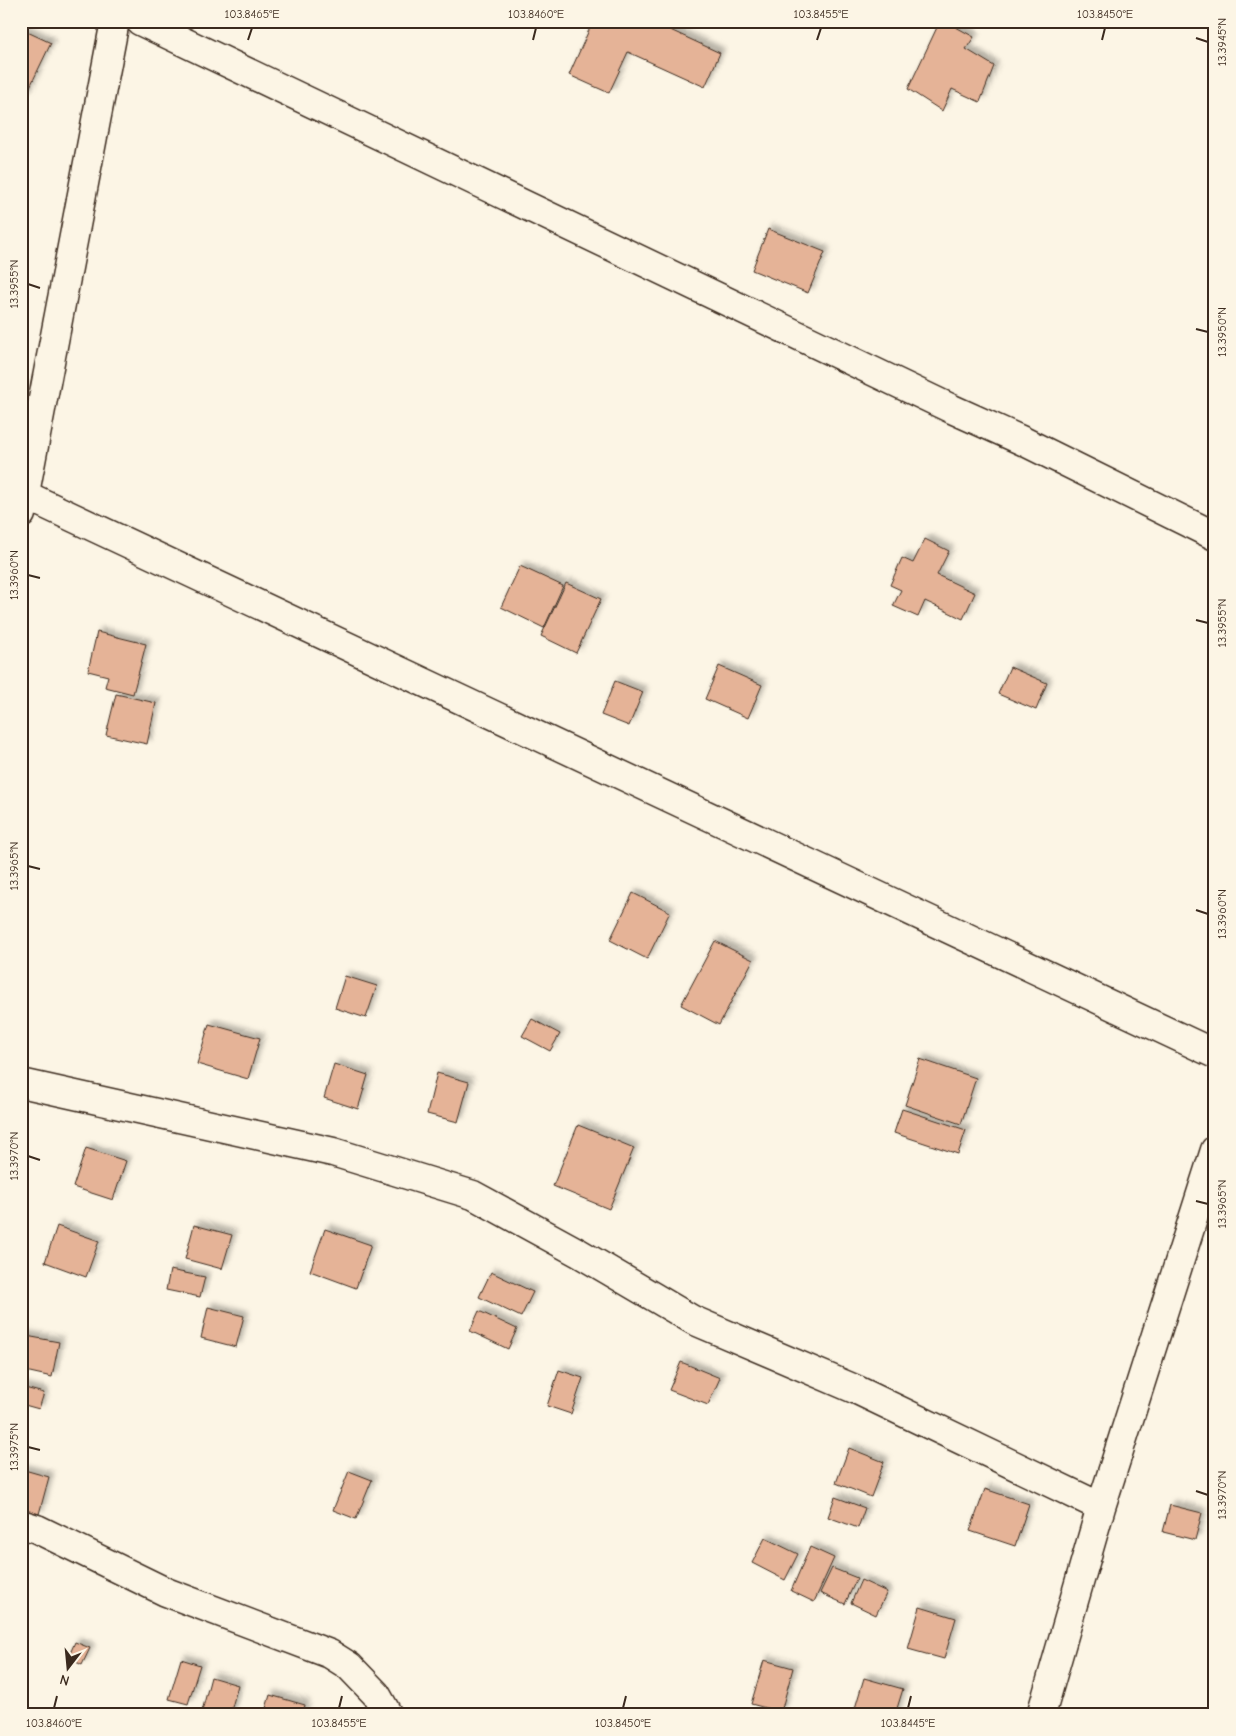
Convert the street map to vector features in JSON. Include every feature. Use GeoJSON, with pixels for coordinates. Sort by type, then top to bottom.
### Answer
{"type":"FeatureCollection","features":[{"type":"Feature","properties":{"kind":"street"},"geometry":{"type":"LineString","coordinates":[[115,21],[22,500],[1215,1054]]}},
{"type":"Feature","properties":{"kind":"street"},"geometry":{"type":"LineString","coordinates":[[140,21],[952,409],[1024,441],[1215,536]]}},
{"type":"Feature","properties":{"kind":"street"},"geometry":{"type":"LineString","coordinates":[[21,1083],[332,1152],[473,1195],[693,1320],[857,1390],[1101,1507]]}},
{"type":"Feature","properties":{"kind":"street"},"geometry":{"type":"LineString","coordinates":[[1041,1715],[1101,1507],[1215,1150]]}},
{"type":"Feature","properties":{"kind":"street"},"geometry":{"type":"LineString","coordinates":[[21,1524],[37,1529],[166,1592],[330,1654],[349,1666],[376,1694],[388,1715]]}},
{"type":"Feature","properties":{"kind":"building"},"geometry":{"type":"Polygon","coordinates":[[[593,21],[651,21],[720,53],[705,87],[628,52],[609,93],[569,75],[593,21]]]}},
{"type":"Feature","properties":{"kind":"building"},"geometry":{"type":"Polygon","coordinates":[[[940,21],[945,21],[974,37],[966,49],[994,66],[980,102],[952,89],[942,111],[908,89],[940,21]]]}},
{"type":"Feature","properties":{"kind":"building"},"geometry":{"type":"Polygon","coordinates":[[[21,29],[51,43],[26,95],[21,92],[21,29]]]}},
{"type":"Feature","properties":{"kind":"building"},"geometry":{"type":"Polygon","coordinates":[[[768,229],[825,252],[808,293],[752,270],[768,229]]]}},
{"type":"Feature","properties":{"kind":"building"},"geometry":{"type":"Polygon","coordinates":[[[925,539],[949,551],[937,575],[975,593],[963,619],[925,601],[918,617],[893,606],[901,590],[890,585],[902,558],[913,563],[925,539]]]}},
{"type":"Feature","properties":{"kind":"building"},"geometry":{"type":"Polygon","coordinates":[[[520,566],[563,586],[544,628],[501,607],[520,566]]]}},
{"type":"Feature","properties":{"kind":"building"},"geometry":{"type":"Polygon","coordinates":[[[566,583],[601,599],[576,653],[541,636],[566,583]]]}},
{"type":"Feature","properties":{"kind":"building"},"geometry":{"type":"Polygon","coordinates":[[[97,632],[146,644],[133,694],[105,687],[108,676],[88,671],[97,632]]]}},
{"type":"Feature","properties":{"kind":"building"},"geometry":{"type":"Polygon","coordinates":[[[719,666],[762,685],[748,718],[705,699],[719,666]]]}},
{"type":"Feature","properties":{"kind":"building"},"geometry":{"type":"Polygon","coordinates":[[[1010,667],[1047,683],[1036,710],[998,694],[1010,667]]]}},
{"type":"Feature","properties":{"kind":"building"},"geometry":{"type":"Polygon","coordinates":[[[615,681],[643,692],[629,726],[601,715],[615,681]]]}},
{"type":"Feature","properties":{"kind":"building"},"geometry":{"type":"Polygon","coordinates":[[[116,694],[156,703],[147,744],[106,735],[116,694]]]}},
{"type":"Feature","properties":{"kind":"building"},"geometry":{"type":"Polygon","coordinates":[[[633,893],[670,912],[647,959],[610,940],[633,893]]]}},
{"type":"Feature","properties":{"kind":"building"},"geometry":{"type":"Polygon","coordinates":[[[715,941],[753,960],[719,1025],[681,1005],[715,941]]]}},
{"type":"Feature","properties":{"kind":"building"},"geometry":{"type":"Polygon","coordinates":[[[345,976],[377,986],[366,1018],[335,1008],[345,976]]]}},
{"type":"Feature","properties":{"kind":"building"},"geometry":{"type":"Polygon","coordinates":[[[532,1019],[560,1034],[550,1051],[522,1036],[532,1019]]]}},
{"type":"Feature","properties":{"kind":"building"},"geometry":{"type":"Polygon","coordinates":[[[209,1024],[260,1038],[248,1079],[197,1064],[209,1024]]]}},
{"type":"Feature","properties":{"kind":"building"},"geometry":{"type":"Polygon","coordinates":[[[920,1059],[976,1078],[961,1124],[905,1105],[920,1059]]]}},
{"type":"Feature","properties":{"kind":"building"},"geometry":{"type":"Polygon","coordinates":[[[334,1064],[368,1075],[358,1109],[324,1098],[334,1064]]]}},
{"type":"Feature","properties":{"kind":"building"},"geometry":{"type":"Polygon","coordinates":[[[437,1073],[469,1082],[458,1122],[427,1114],[437,1073]]]}},
{"type":"Feature","properties":{"kind":"building"},"geometry":{"type":"Polygon","coordinates":[[[902,1109],[966,1130],[958,1154],[894,1133],[902,1109]]]}},
{"type":"Feature","properties":{"kind":"building"},"geometry":{"type":"Polygon","coordinates":[[[578,1125],[634,1148],[609,1209],[553,1186],[578,1125]]]}},
{"type":"Feature","properties":{"kind":"building"},"geometry":{"type":"Polygon","coordinates":[[[86,1148],[126,1161],[113,1200],[73,1187],[86,1148]]]}},
{"type":"Feature","properties":{"kind":"building"},"geometry":{"type":"Polygon","coordinates":[[[194,1225],[232,1235],[222,1269],[185,1259],[194,1225]]]}},
{"type":"Feature","properties":{"kind":"building"},"geometry":{"type":"Polygon","coordinates":[[[57,1226],[99,1241],[86,1277],[45,1262],[57,1226]]]}},
{"type":"Feature","properties":{"kind":"building"},"geometry":{"type":"Polygon","coordinates":[[[325,1229],[371,1245],[356,1288],[310,1271],[325,1229]]]}},
{"type":"Feature","properties":{"kind":"building"},"geometry":{"type":"Polygon","coordinates":[[[170,1270],[205,1277],[200,1297],[166,1290],[170,1270]]]}},
{"type":"Feature","properties":{"kind":"building"},"geometry":{"type":"Polygon","coordinates":[[[491,1272],[533,1292],[521,1317],[479,1297],[491,1272]]]}},
{"type":"Feature","properties":{"kind":"building"},"geometry":{"type":"Polygon","coordinates":[[[208,1307],[244,1316],[236,1347],[201,1338],[208,1307]]]}},
{"type":"Feature","properties":{"kind":"building"},"geometry":{"type":"Polygon","coordinates":[[[479,1311],[517,1329],[508,1349],[470,1331],[479,1311]]]}},
{"type":"Feature","properties":{"kind":"building"},"geometry":{"type":"Polygon","coordinates":[[[21,1335],[59,1342],[52,1377],[21,1370],[21,1335]]]}},
{"type":"Feature","properties":{"kind":"building"},"geometry":{"type":"Polygon","coordinates":[[[681,1362],[720,1378],[708,1405],[669,1390],[681,1362]]]}},
{"type":"Feature","properties":{"kind":"building"},"geometry":{"type":"Polygon","coordinates":[[[559,1370],[583,1378],[571,1414],[547,1406],[559,1370]]]}},
{"type":"Feature","properties":{"kind":"building"},"geometry":{"type":"Polygon","coordinates":[[[21,1387],[44,1393],[39,1409],[21,1404],[21,1387]]]}},
{"type":"Feature","properties":{"kind":"building"},"geometry":{"type":"Polygon","coordinates":[[[849,1448],[884,1462],[871,1497],[836,1483],[849,1448]]]}},
{"type":"Feature","properties":{"kind":"building"},"geometry":{"type":"Polygon","coordinates":[[[21,1469],[49,1477],[39,1514],[21,1510],[21,1469]]]}},
{"type":"Feature","properties":{"kind":"building"},"geometry":{"type":"Polygon","coordinates":[[[349,1471],[372,1480],[356,1519],[333,1510],[349,1471]]]}},
{"type":"Feature","properties":{"kind":"building"},"geometry":{"type":"Polygon","coordinates":[[[985,1489],[1029,1504],[1015,1546],[970,1531],[985,1489]]]}},
{"type":"Feature","properties":{"kind":"building"},"geometry":{"type":"Polygon","coordinates":[[[835,1497],[865,1508],[858,1528],[828,1517],[835,1497]]]}},
{"type":"Feature","properties":{"kind":"building"},"geometry":{"type":"Polygon","coordinates":[[[1170,1505],[1202,1513],[1195,1540],[1163,1532],[1170,1505]]]}},
{"type":"Feature","properties":{"kind":"building"},"geometry":{"type":"Polygon","coordinates":[[[765,1538],[798,1554],[785,1580],[752,1563],[765,1538]]]}},
{"type":"Feature","properties":{"kind":"building"},"geometry":{"type":"Polygon","coordinates":[[[810,1547],[834,1558],[814,1602],[791,1591],[810,1547]]]}},
{"type":"Feature","properties":{"kind":"building"},"geometry":{"type":"Polygon","coordinates":[[[832,1568],[857,1578],[845,1604],[820,1593],[832,1568]]]}},
{"type":"Feature","properties":{"kind":"building"},"geometry":{"type":"Polygon","coordinates":[[[861,1580],[887,1592],[876,1615],[851,1603],[861,1580]]]}},
{"type":"Feature","properties":{"kind":"building"},"geometry":{"type":"Polygon","coordinates":[[[920,1607],[956,1618],[944,1659],[908,1649],[920,1607]]]}},
{"type":"Feature","properties":{"kind":"building"},"geometry":{"type":"Polygon","coordinates":[[[75,1642],[90,1648],[82,1665],[68,1658],[75,1642]]]}},
{"type":"Feature","properties":{"kind":"building"},"geometry":{"type":"Polygon","coordinates":[[[181,1659],[200,1665],[188,1704],[169,1699],[181,1659]]]}},
{"type":"Feature","properties":{"kind":"building"},"geometry":{"type":"Polygon","coordinates":[[[764,1660],[793,1668],[781,1712],[751,1704],[764,1660]]]}},
{"type":"Feature","properties":{"kind":"building"},"geometry":{"type":"Polygon","coordinates":[[[211,1677],[238,1685],[230,1715],[201,1715],[211,1677]]]}},
{"type":"Feature","properties":{"kind":"building"},"geometry":{"type":"Polygon","coordinates":[[[864,1678],[903,1689],[895,1715],[853,1715],[864,1678]]]}},
{"type":"Feature","properties":{"kind":"building"},"geometry":{"type":"Polygon","coordinates":[[[270,1695],[305,1705],[303,1715],[264,1715],[270,1695]]]}}]}
